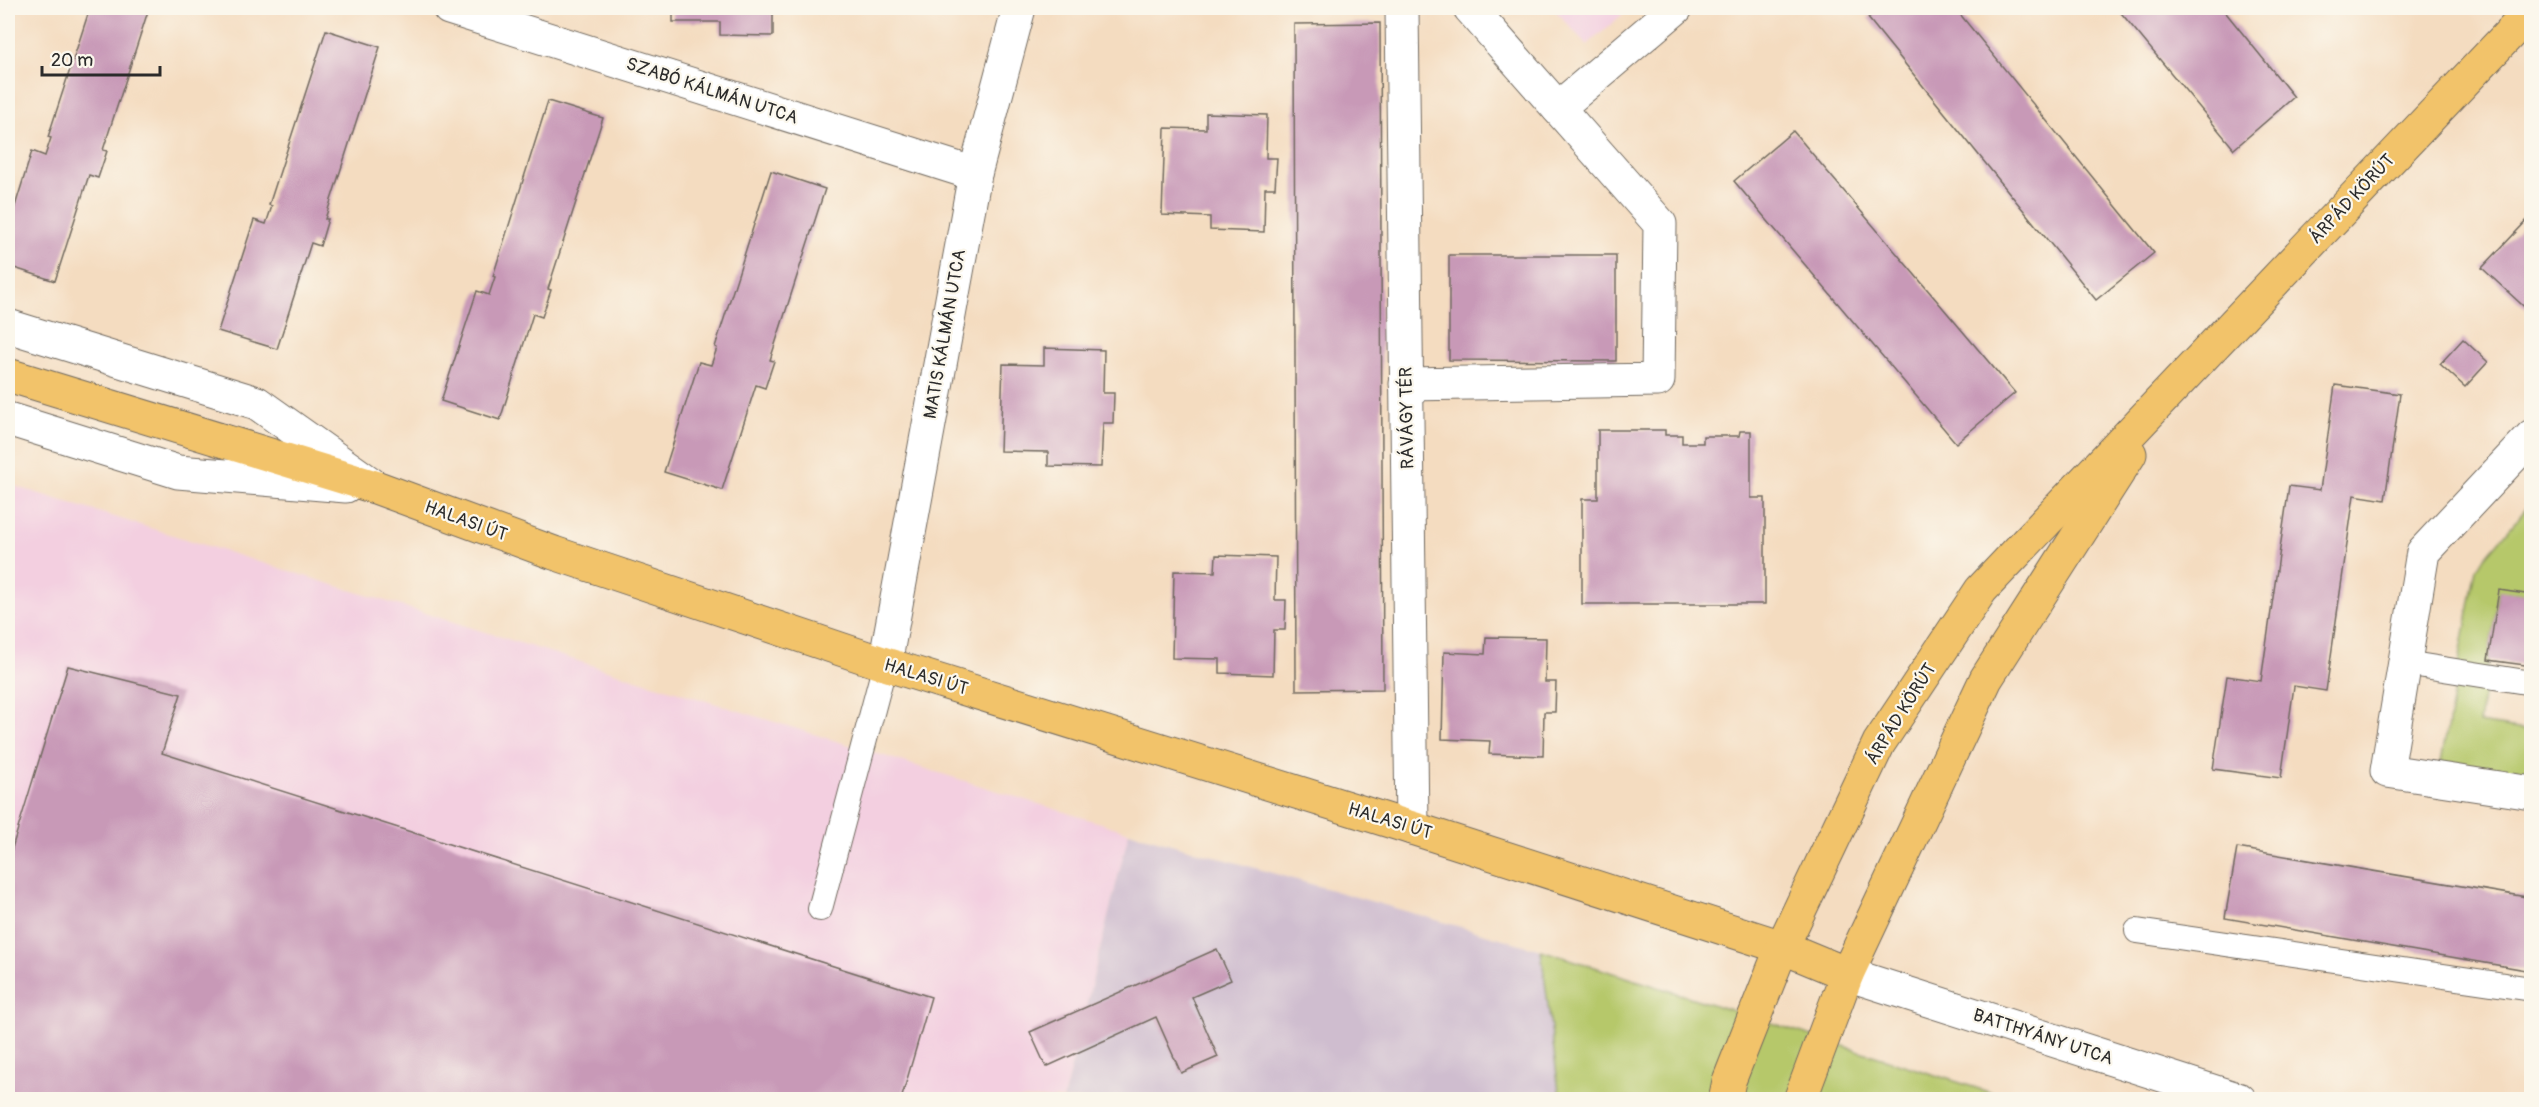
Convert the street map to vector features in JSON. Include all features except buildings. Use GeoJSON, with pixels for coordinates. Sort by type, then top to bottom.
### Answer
{"type":"FeatureCollection","features":[{"type":"Feature","properties":{"kind":"main road","name":"ÁRPÁD KÖRÚT"},"geometry":{"type":"LineString","coordinates":[[1725,1100],[1729,1081],[1782,947],[1879,743],[1981,590],[2532,10]]}},
{"type":"Feature","properties":{"kind":"main road","name":"HALASI ÚT"},"geometry":{"type":"LineString","coordinates":[[8,375],[378,488],[554,553],[885,664],[1412,828],[1782,947],[1847,974]]}},
{"type":"Feature","properties":{"kind":"main road","name":"ÁRPÁD KÖRÚT"},"geometry":{"type":"LineString","coordinates":[[1800,1100],[1847,974],[1986,680],[2172,388]]}},
{"type":"Feature","properties":{"kind":"street","name":"SZABÓ KÁLMÁN UTCA"},"geometry":{"type":"LineString","coordinates":[[449,8],[975,174]]}},
{"type":"Feature","properties":{"kind":"street","name":"MATIS KÁLMÁN UTCA"},"geometry":{"type":"LineString","coordinates":[[885,664],[975,174],[1019,8]]}},
{"type":"Feature","properties":{"kind":"street","name":"RÁVÁGY TÉR"},"geometry":{"type":"LineString","coordinates":[[1402,8],[1412,828]]}},
{"type":"Feature","properties":{"kind":"street"},"geometry":{"type":"LineString","coordinates":[[1406,384],[1658,380],[1660,224],[1470,8]]}},
{"type":"Feature","properties":{"kind":"street"},"geometry":{"type":"LineString","coordinates":[[1558,108],[1676,8]]}},
{"type":"Feature","properties":{"kind":"street"},"geometry":{"type":"LineString","coordinates":[[8,326],[258,403],[378,488]]}},
{"type":"Feature","properties":{"kind":"street"},"geometry":{"type":"LineString","coordinates":[[8,419],[178,472],[378,488]]}},
{"type":"Feature","properties":{"kind":"street"},"geometry":{"type":"LineString","coordinates":[[2532,436],[2423,552],[2387,771],[2532,793]]}},
{"type":"Feature","properties":{"kind":"street","name":"BATTHYÁNY UTCA"},"geometry":{"type":"LineString","coordinates":[[1847,974],[2240,1100]]}},
{"type":"Feature","properties":{"kind":"lane"},"geometry":{"type":"LineString","coordinates":[[2405,663],[2532,683]]}},
{"type":"Feature","properties":{"kind":"lane"},"geometry":{"type":"LineString","coordinates":[[820,909],[885,664]]}},
{"type":"Feature","properties":{"kind":"lane"},"geometry":{"type":"LineString","coordinates":[[2137,931],[2532,989]]}},
{"type":"Feature","properties":{"kind":"shaded area"},"geometry":{"type":"Polygon","coordinates":[[[1553,8],[1630,8],[1587,45],[1553,8]]]}},
{"type":"Feature","properties":{"kind":"shaded area"},"geometry":{"type":"Polygon","coordinates":[[[8,484],[1129,832],[1063,1099],[8,1099],[8,484]]]}},
{"type":"Feature","properties":{"kind":"shaded area"},"geometry":{"type":"Polygon","coordinates":[[[1129,832],[1541,950],[1560,1099],[1063,1100],[1129,832]]]}},
{"type":"Feature","properties":{"kind":"green space"},"geometry":{"type":"Polygon","coordinates":[[[2531,503],[2531,595],[2499,591],[2479,723],[2531,731],[2531,793],[2438,779],[2476,568],[2531,503]]]}},
{"type":"Feature","properties":{"kind":"green space"},"geometry":{"type":"Polygon","coordinates":[[[1541,950],[2011,1099],[1560,1099],[1541,950]]]}}]}
